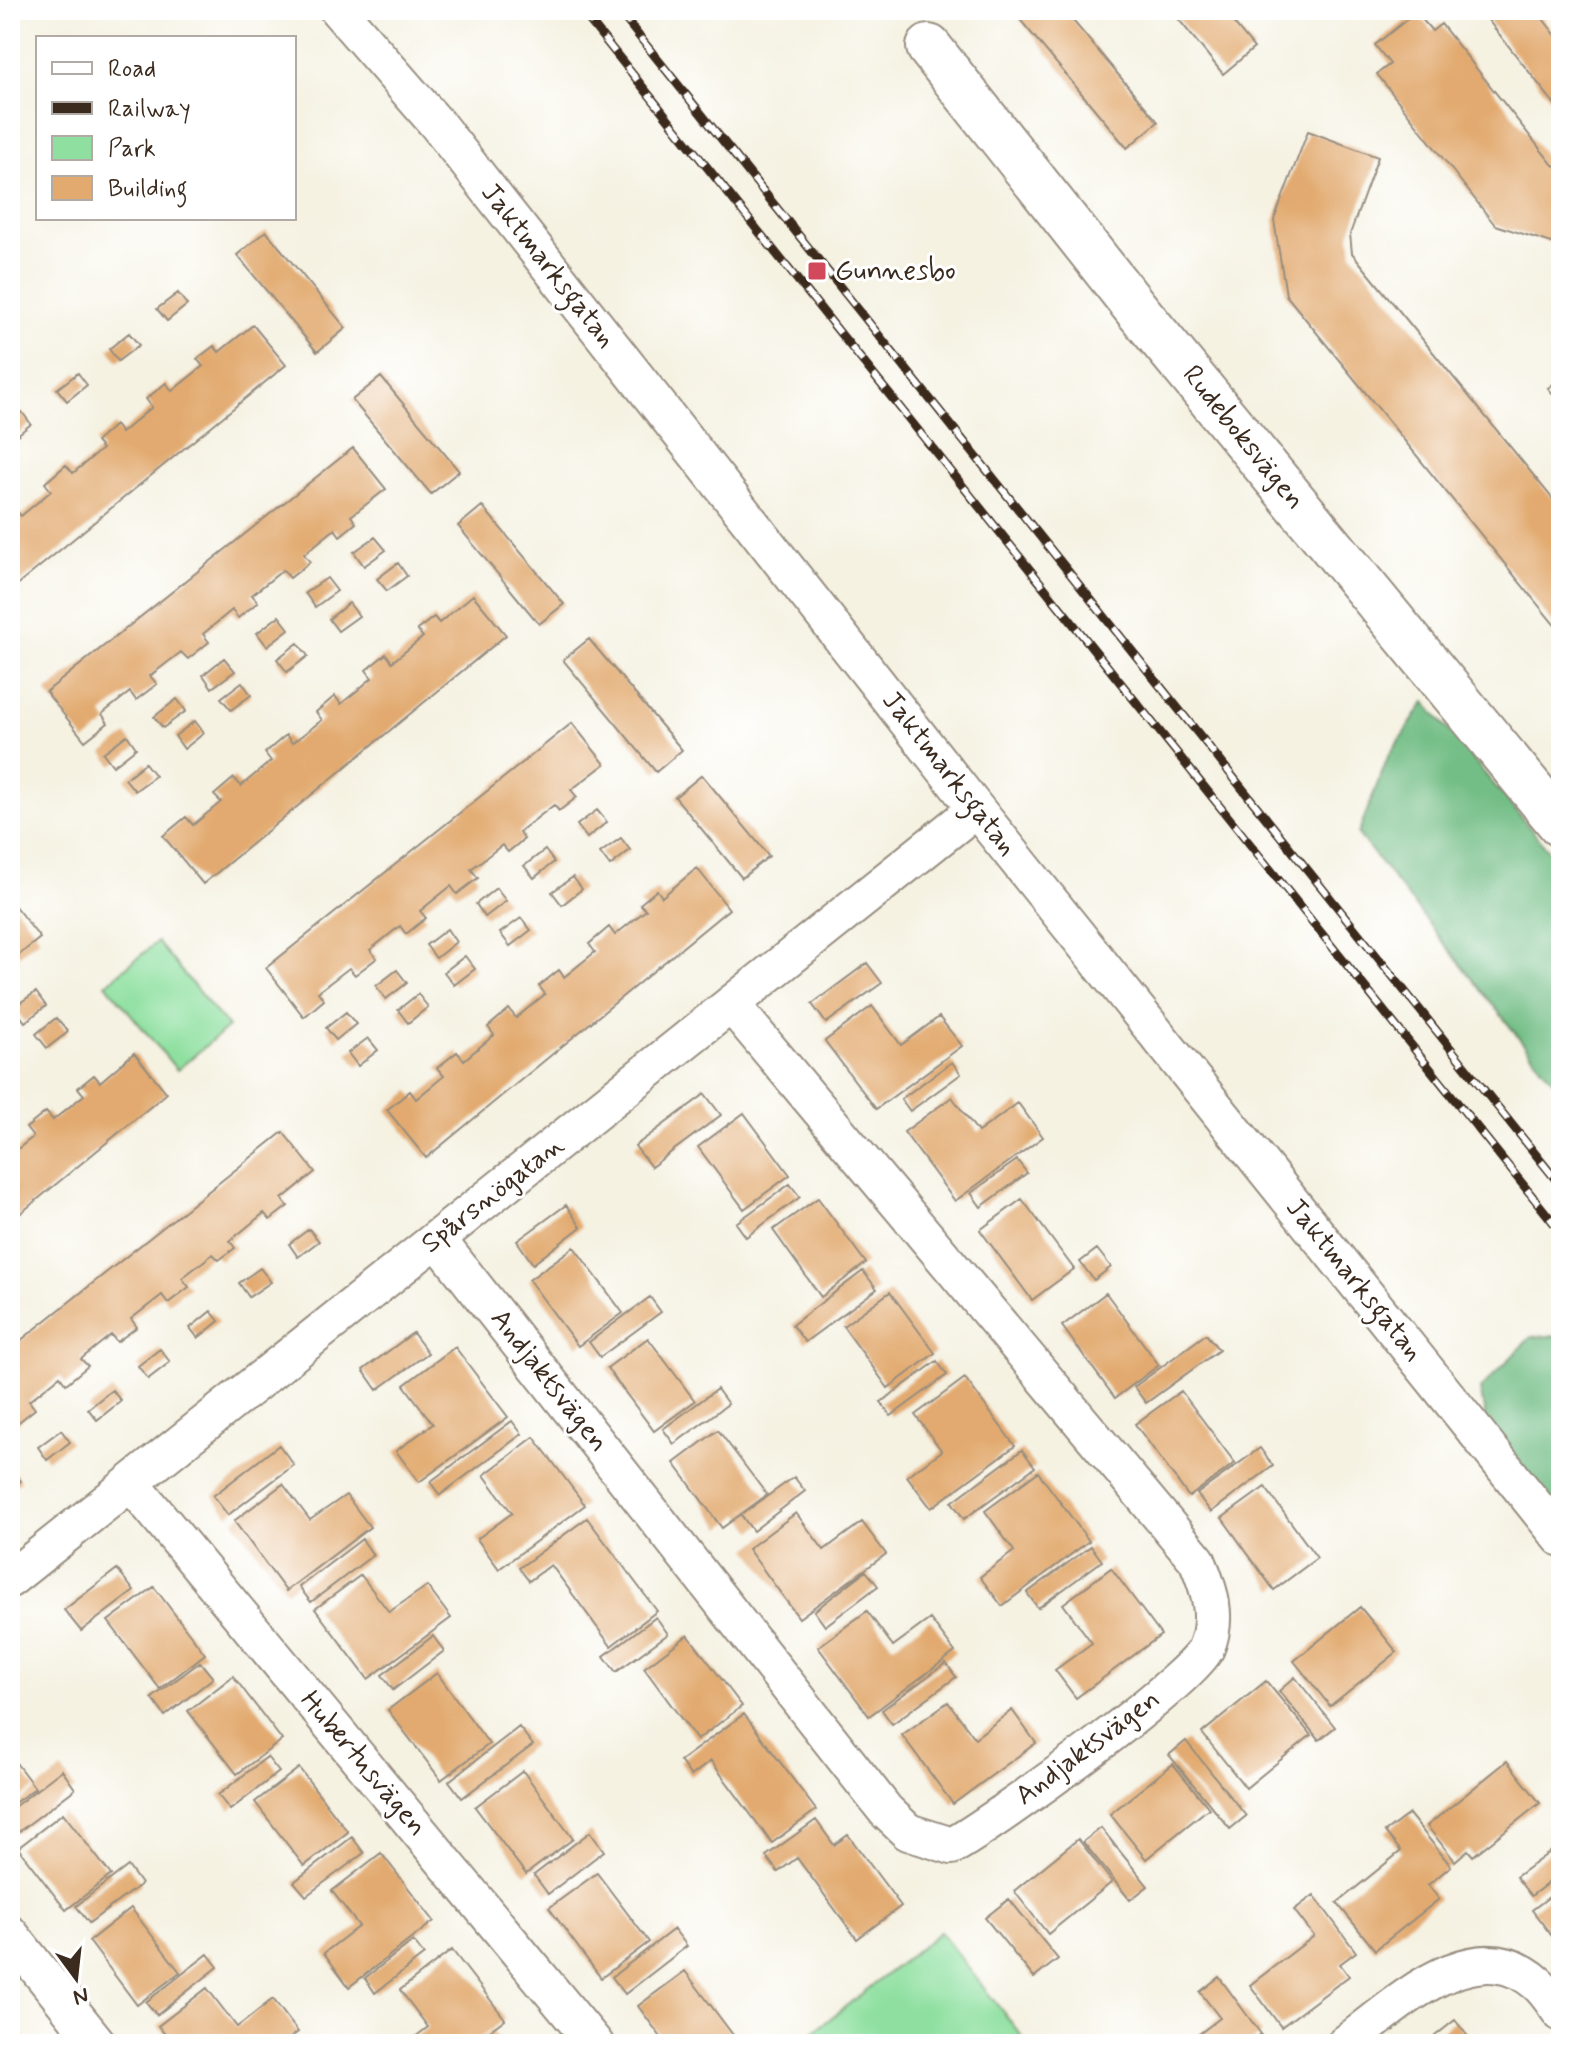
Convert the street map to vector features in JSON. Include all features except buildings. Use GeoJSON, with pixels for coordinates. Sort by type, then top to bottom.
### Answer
{"type":"FeatureCollection","features":[{"type":"Feature","properties":{"kind":"street","name":"Jaktmarksgatan"},"geometry":{"type":"LineString","coordinates":[[338,10],[437,124],[976,809],[1561,1538]]}},
{"type":"Feature","properties":{"kind":"street","name":"Rudeboksvägen"},"geometry":{"type":"LineString","coordinates":[[929,47],[1137,310],[1561,825]]}},
{"type":"Feature","properties":{"kind":"street","name":"Spårsnögatan"},"geometry":{"type":"LineString","coordinates":[[10,1579],[976,809]]}},
{"type":"Feature","properties":{"kind":"street","name":"Andjaktsvägen"},"geometry":{"type":"LineString","coordinates":[[437,1239],[886,1811],[908,1832],[952,1846],[1156,1700],[1206,1651],[1212,1626],[1211,1593],[1197,1560],[731,1004]]}},
{"type":"Feature","properties":{"kind":"street","name":"Hubertusvägen"},"geometry":{"type":"LineString","coordinates":[[131,1483],[595,2044]]}},
{"type":"Feature","properties":{"kind":"street"},"geometry":{"type":"LineString","coordinates":[[10,1934],[98,2044]]}},
{"type":"Feature","properties":{"kind":"street"},"geometry":{"type":"LineString","coordinates":[[1345,2044],[1417,1990],[1479,1962],[1517,1970],[1538,1984],[1561,2013]]}},
{"type":"Feature","properties":{"kind":"green space"},"geometry":{"type":"Polygon","coordinates":[[[1425,702],[1561,865],[1561,1091],[1358,834],[1388,757],[1425,702]]]}},
{"type":"Feature","properties":{"kind":"green space"},"geometry":{"type":"Polygon","coordinates":[[[157,942],[228,1027],[177,1070],[106,984],[157,942]]]}},
{"type":"Feature","properties":{"kind":"green space"},"geometry":{"type":"Polygon","coordinates":[[[1531,1337],[1561,1338],[1561,1513],[1486,1420],[1480,1389],[1531,1337]]]}},
{"type":"Feature","properties":{"kind":"green space"},"geometry":{"type":"Polygon","coordinates":[[[940,1932],[1028,2044],[798,2044],[940,1932]]]}},
{"type":"Feature","properties":{"kind":"railway"},"geometry":{"type":"LineString","coordinates":[[581,10],[1561,1232]]}},
{"type":"Feature","properties":{"kind":"railway"},"geometry":{"type":"LineString","coordinates":[[618,10],[1561,1186]]}},
{"type":"Feature","properties":{"kind":"place","name":"Gunnesbo"},"geometry":{"type":"Point","coordinates":[817,271]}}]}
